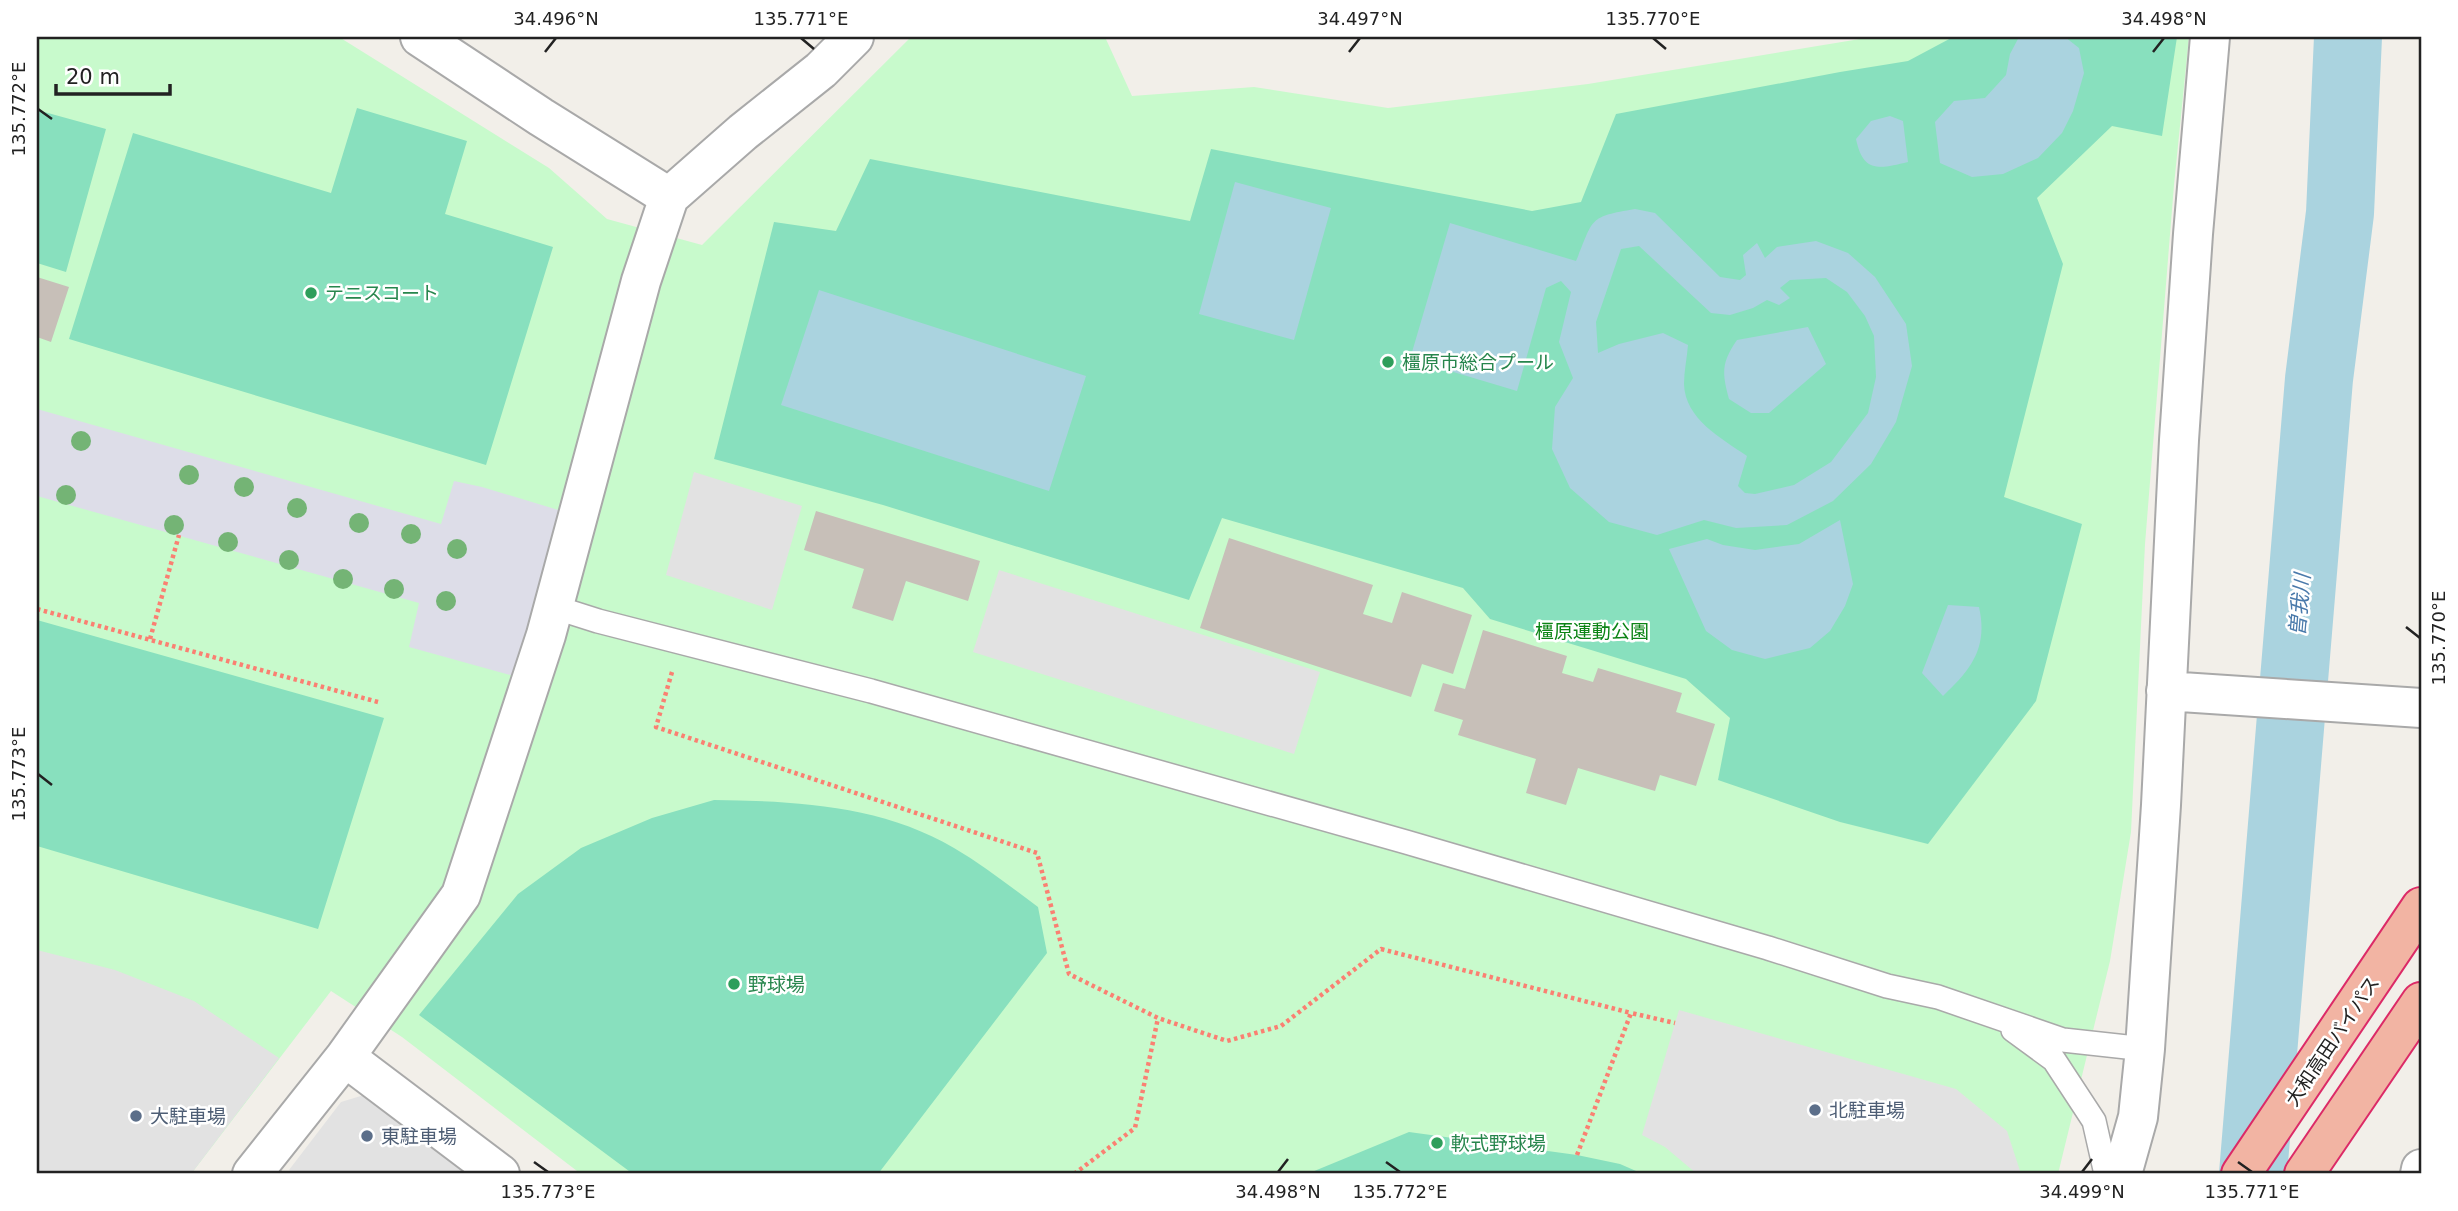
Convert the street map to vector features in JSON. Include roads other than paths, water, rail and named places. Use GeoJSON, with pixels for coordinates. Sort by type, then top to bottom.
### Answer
{"type":"FeatureCollection","features":[{"type":"Feature","properties":{"kind":"highway","name":"大和高田バイパス"},"geometry":{"type":"LineString","coordinates":[[2241,1174],[2421,907]]}},
{"type":"Feature","properties":{"kind":"highway"},"geometry":{"type":"LineString","coordinates":[[2304,1174],[2421,1002]]}},
{"type":"Feature","properties":{"kind":"highway"},"geometry":{"type":"LineString","coordinates":[[2223,1174],[2357,1004]]}},
{"type":"Feature","properties":{"kind":"highway"},"geometry":{"type":"LineString","coordinates":[[2310,1174],[2348,1112]]}},
{"type":"Feature","properties":{"kind":"street"},"geometry":{"type":"LineString","coordinates":[[420,37],[669,197]]}},
{"type":"Feature","properties":{"kind":"street"},"geometry":{"type":"LineString","coordinates":[[252,1174],[345,1057],[461,895],[554,607],[641,281],[669,197],[821,69],[854,37]]}},
{"type":"Feature","properties":{"kind":"street"},"geometry":{"type":"LineString","coordinates":[[2122,1174],[2138,1117],[2176,692],[2183,385],[2210,37]]}},
{"type":"Feature","properties":{"kind":"street"},"geometry":{"type":"LineString","coordinates":[[2176,692],[2414,707]]}},
{"type":"Feature","properties":{"kind":"street"},"geometry":{"type":"LineString","coordinates":[[345,1057],[500,1174]]}},
{"type":"Feature","properties":{"kind":"street"},"geometry":{"type":"LineString","coordinates":[[2420,1174],[2421,1169]]}},
{"type":"Feature","properties":{"kind":"lane"},"geometry":{"type":"LineString","coordinates":[[554,607],[598,621],[871,691],[1406,842],[1755,944],[1887,986],[1938,997],[2063,1040],[2145,1049]]}},
{"type":"Feature","properties":{"kind":"lane"},"geometry":{"type":"LineString","coordinates":[[1997,1018],[2054,1060],[2094,1121],[2106,1174]]}},
{"type":"Feature","properties":{"kind":"water"},"geometry":{"type":"Polygon","coordinates":[[[2019,37],[2065,37],[2079,48],[2084,73],[2073,111],[2062,133],[2038,158],[2003,174],[1972,177],[1940,163],[1935,122],[1954,101],[1985,98],[2006,75],[2010,54],[2019,37]]]}},
{"type":"Feature","properties":{"kind":"water"},"geometry":{"type":"Polygon","coordinates":[[[1890,116],[1903,121],[1908,162],[1874,166],[1863,158],[1856,139],[1871,121],[1890,116]]]}},
{"type":"Feature","properties":{"kind":"water"},"geometry":{"type":"Polygon","coordinates":[[[1235,182],[1331,208],[1294,340],[1199,314],[1235,182]]]}},
{"type":"Feature","properties":{"kind":"water"},"geometry":{"type":"Polygon","coordinates":[[[1635,209],[1655,213],[1720,277],[1740,280],[1746,275],[1743,255],[1757,243],[1765,258],[1777,247],[1816,241],[1848,253],[1875,277],[1906,324],[1912,366],[1896,422],[1871,464],[1833,501],[1787,525],[1736,528],[1704,520],[1657,535],[1609,522],[1570,488],[1552,449],[1555,407],[1573,378],[1559,342],[1571,292],[1561,281],[1546,288],[1517,391],[1410,359],[1450,223],[1576,261],[1594,222],[1608,215],[1635,209]],[[1639,246],[1621,249],[1596,322],[1598,353],[1619,344],[1663,333],[1688,345],[1684,379],[1686,396],[1706,426],[1747,456],[1738,486],[1745,493],[1755,494],[1794,485],[1831,462],[1868,413],[1876,377],[1874,336],[1865,316],[1847,292],[1826,278],[1790,280],[1780,288],[1790,298],[1779,305],[1767,300],[1753,308],[1730,315],[1711,313],[1639,246]]]}},
{"type":"Feature","properties":{"kind":"water"},"geometry":{"type":"Polygon","coordinates":[[[819,290],[1086,376],[1049,491],[781,405],[819,290]]]}},
{"type":"Feature","properties":{"kind":"water"},"geometry":{"type":"Polygon","coordinates":[[[1808,327],[1826,364],[1769,413],[1751,413],[1729,399],[1724,368],[1737,340],[1808,327]]]}},
{"type":"Feature","properties":{"kind":"water"},"geometry":{"type":"Polygon","coordinates":[[[1840,520],[1853,584],[1845,606],[1830,631],[1810,648],[1765,659],[1732,650],[1706,631],[1669,549],[1707,539],[1723,545],[1755,550],[1799,544],[1840,520]]]}},
{"type":"Feature","properties":{"kind":"water"},"geometry":{"type":"Polygon","coordinates":[[[1948,605],[1979,607],[1981,634],[1970,667],[1943,696],[1922,673],[1948,605]]]}},
{"type":"Feature","properties":{"kind":"waterway","name":"曽我川"},"geometry":{"type":"LineString","coordinates":[[2253,1174],[2319,379],[2340,213],[2348,37]]}},
{"type":"Feature","properties":{"kind":"place","name":"テニスコート"},"geometry":{"type":"Point","coordinates":[311,293]}},
{"type":"Feature","properties":{"kind":"place","name":"橿原市総合プール"},"geometry":{"type":"Point","coordinates":[1388,362]}},
{"type":"Feature","properties":{"kind":"place","name":"野球場"},"geometry":{"type":"Point","coordinates":[734,984]}},
{"type":"Feature","properties":{"kind":"place","name":"北駐車場"},"geometry":{"type":"Point","coordinates":[1815,1110]}},
{"type":"Feature","properties":{"kind":"place","name":"大駐車場"},"geometry":{"type":"Point","coordinates":[136,1116]}},
{"type":"Feature","properties":{"kind":"place","name":"東駐車場"},"geometry":{"type":"Point","coordinates":[367,1136]}},
{"type":"Feature","properties":{"kind":"place","name":"軟式野球場"},"geometry":{"type":"Point","coordinates":[1437,1143]}},
{"type":"Feature","properties":{"kind":"park label","name":"橿原運動公園"},"geometry":{"type":"Point","coordinates":[1592,631]}}]}
